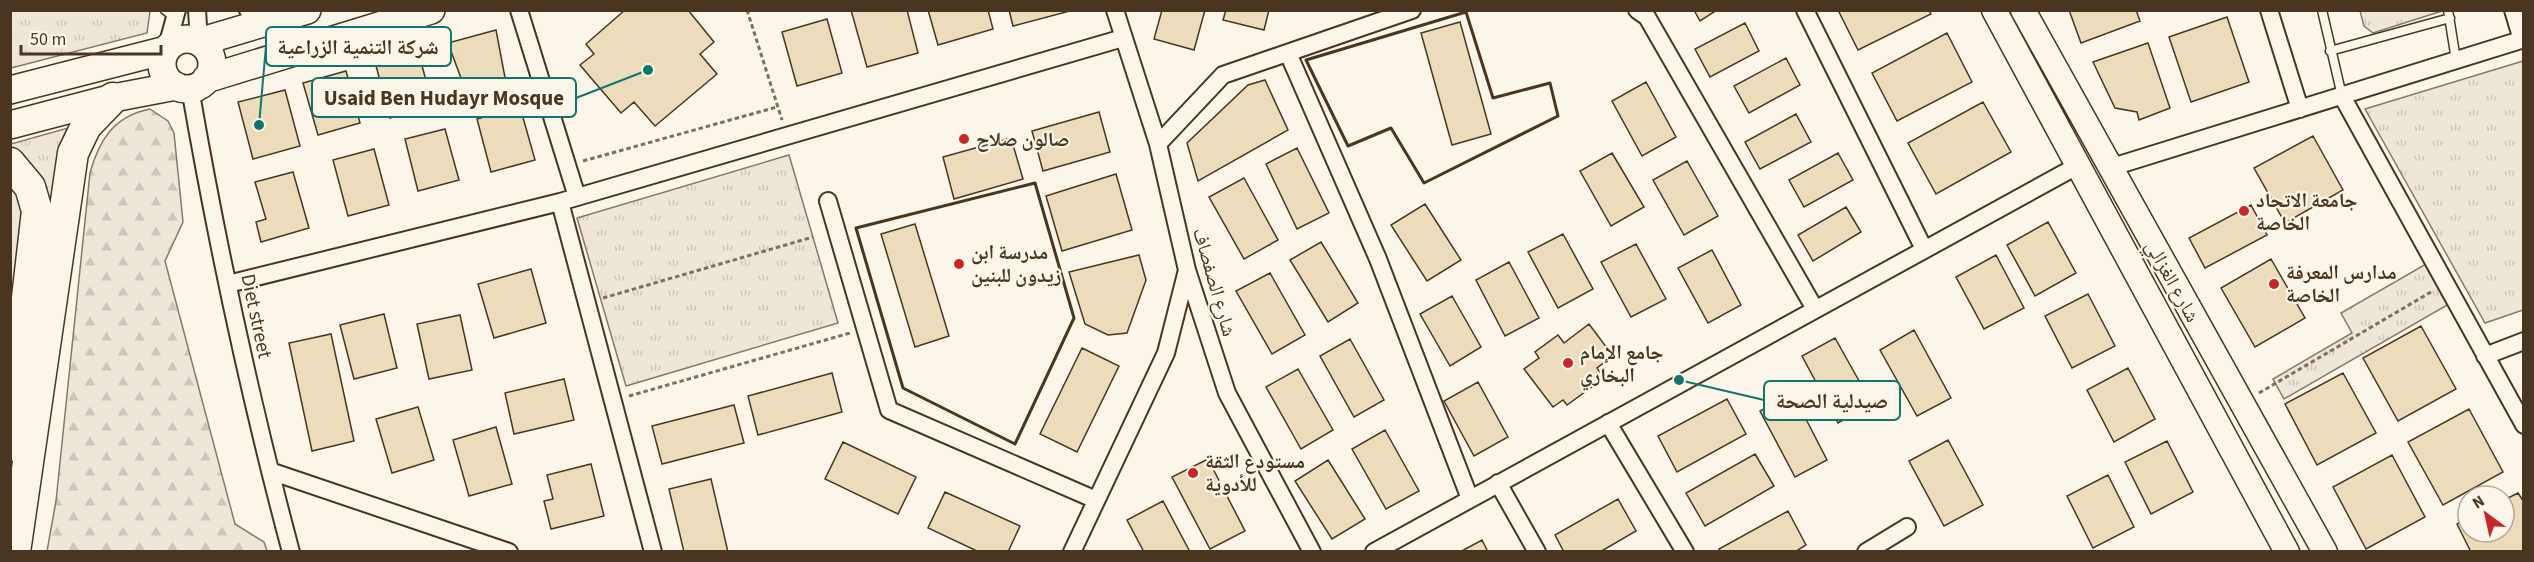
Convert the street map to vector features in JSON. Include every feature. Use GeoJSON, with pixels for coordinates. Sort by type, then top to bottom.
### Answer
{"type":"FeatureCollection","features":[{"type":"Feature","properties":{"kind":"highway"},"geometry":{"type":"LineString","coordinates":[[15,552],[73,153],[86,126],[113,98]]}},
{"type":"Feature","properties":{"kind":"highway"},"geometry":{"type":"LineString","coordinates":[[10,163],[30,187],[37,211],[10,446]]}},
{"type":"Feature","properties":{"kind":"main road"},"geometry":{"type":"LineString","coordinates":[[200,42],[259,15],[307,10]]}},
{"type":"Feature","properties":{"kind":"main road"},"geometry":{"type":"LineString","coordinates":[[10,125],[113,98],[191,84],[431,10]]}},
{"type":"Feature","properties":{"kind":"main road","name":"شارع الغزالي"},"geometry":{"type":"LineString","coordinates":[[1994,10],[2287,552]]}},
{"type":"Feature","properties":{"kind":"main road","name":"شارع الغزالي"},"geometry":{"type":"LineString","coordinates":[[2023,10],[2325,552]]}},
{"type":"Feature","properties":{"kind":"main road"},"geometry":{"type":"LineString","coordinates":[[10,90],[166,50],[177,40],[192,39],[200,42],[210,55],[212,63],[191,84]]}},
{"type":"Feature","properties":{"kind":"main road"},"geometry":{"type":"LineString","coordinates":[[166,50],[162,66],[164,75],[191,84]]}},
{"type":"Feature","properties":{"kind":"street"},"geometry":{"type":"LineString","coordinates":[[197,10],[200,42]]}},
{"type":"Feature","properties":{"kind":"street"},"geometry":{"type":"LineString","coordinates":[[519,10],[577,197]]}},
{"type":"Feature","properties":{"kind":"street","name":"شارع الصفصاف"},"geometry":{"type":"LineString","coordinates":[[1114,10],[1158,144],[1187,270],[1227,393],[1312,552]]}},
{"type":"Feature","properties":{"kind":"street"},"geometry":{"type":"LineString","coordinates":[[1158,144],[1223,75],[1412,10]]}},
{"type":"Feature","properties":{"kind":"street"},"geometry":{"type":"LineString","coordinates":[[1637,10],[1647,16],[1815,309]]}},
{"type":"Feature","properties":{"kind":"street"},"geometry":{"type":"LineString","coordinates":[[1804,10],[1924,249]]}},
{"type":"Feature","properties":{"kind":"street"},"geometry":{"type":"LineString","coordinates":[[2269,10],[2300,109]]}},
{"type":"Feature","properties":{"kind":"street"},"geometry":{"type":"LineString","coordinates":[[2109,168],[2523,39],[2513,10]]}},
{"type":"Feature","properties":{"kind":"street"},"geometry":{"type":"LineString","coordinates":[[166,50],[172,13]]}},
{"type":"Feature","properties":{"kind":"street"},"geometry":{"type":"LineString","coordinates":[[228,284],[560,202],[1123,38]]}},
{"type":"Feature","properties":{"kind":"street"},"geometry":{"type":"LineString","coordinates":[[1288,53],[1378,259],[1470,499]]}},
{"type":"Feature","properties":{"kind":"street","name":"Diet street"},"geometry":{"type":"LineString","coordinates":[[191,84],[228,284],[270,471],[291,552]]}},
{"type":"Feature","properties":{"kind":"street"},"geometry":{"type":"LineString","coordinates":[[2342,96],[2523,425]]}},
{"type":"Feature","properties":{"kind":"street"},"geometry":{"type":"LineString","coordinates":[[1374,552],[2077,166]]}},
{"type":"Feature","properties":{"kind":"street"},"geometry":{"type":"LineString","coordinates":[[828,201],[890,410],[1096,500]]}},
{"type":"Feature","properties":{"kind":"street"},"geometry":{"type":"LineString","coordinates":[[560,202],[653,552]]}},
{"type":"Feature","properties":{"kind":"street"},"geometry":{"type":"LineString","coordinates":[[1072,552],[1166,353],[1187,270]]}},
{"type":"Feature","properties":{"kind":"street"},"geometry":{"type":"LineString","coordinates":[[2486,356],[2523,341]]}},
{"type":"Feature","properties":{"kind":"street"},"geometry":{"type":"LineString","coordinates":[[1608,423],[1684,552]]}},
{"type":"Feature","properties":{"kind":"street"},"geometry":{"type":"LineString","coordinates":[[270,471],[509,552]]}},
{"type":"Feature","properties":{"kind":"street"},"geometry":{"type":"LineString","coordinates":[[1498,483],[1537,552]]}},
{"type":"Feature","properties":{"kind":"street"},"geometry":{"type":"LineString","coordinates":[[1866,552],[1906,527]]}},
{"type":"Feature","properties":{"kind":"lane"},"geometry":{"type":"LineString","coordinates":[[2322,10],[2342,96]]}},
{"type":"Feature","properties":{"kind":"lane"},"geometry":{"type":"LineString","coordinates":[[2330,51],[2449,14],[2456,60]]}},
{"type":"Feature","properties":{"kind":"path"},"geometry":{"type":"LineString","coordinates":[[747,10],[787,136]]}},
{"type":"Feature","properties":{"kind":"path"},"geometry":{"type":"LineString","coordinates":[[567,165],[777,107]]}},
{"type":"Feature","properties":{"kind":"path"},"geometry":{"type":"LineString","coordinates":[[586,303],[813,237]]}},
{"type":"Feature","properties":{"kind":"path"},"geometry":{"type":"LineString","coordinates":[[2241,404],[2445,284]]}},
{"type":"Feature","properties":{"kind":"path"},"geometry":{"type":"LineString","coordinates":[[613,400],[866,329]]}},
{"type":"Feature","properties":{"kind":"green space"},"geometry":{"type":"Polygon","coordinates":[[[11,10],[150,11],[147,33],[11,68],[11,10]]]}},
{"type":"Feature","properties":{"kind":"green space"},"geometry":{"type":"Polygon","coordinates":[[[2360,10],[2442,11],[2373,33],[2364,26],[2360,10]]]}},
{"type":"Feature","properties":{"kind":"green space"},"geometry":{"type":"Polygon","coordinates":[[[2523,61],[2523,310],[2485,323],[2365,109],[2523,61]]]}},
{"type":"Feature","properties":{"kind":"green space"},"geometry":{"type":"Polygon","coordinates":[[[150,109],[168,121],[174,133],[183,222],[165,261],[235,524],[264,542],[267,551],[47,551],[56,501],[90,173],[98,150],[110,131],[127,117],[150,109]]]}},
{"type":"Feature","properties":{"kind":"green space"},"geometry":{"type":"Polygon","coordinates":[[[75,126],[60,147],[52,206],[41,182],[11,151],[11,144],[75,126]]]}},
{"type":"Feature","properties":{"kind":"green space"},"geometry":{"type":"Polygon","coordinates":[[[789,155],[838,323],[626,386],[577,218],[789,155]]]}},
{"type":"Feature","properties":{"kind":"green space"},"geometry":{"type":"Polygon","coordinates":[[[11,183],[30,211],[11,364],[11,183]]]}},
{"type":"Feature","properties":{"kind":"green space"},"geometry":{"type":"Polygon","coordinates":[[[2426,264],[2449,304],[2284,399],[2273,379],[2352,333],[2341,313],[2426,264]]]}},
{"type":"Feature","properties":{"kind":"building"},"geometry":{"type":"Polygon","coordinates":[[[625,10],[688,10],[714,42],[700,54],[717,74],[655,126],[634,102],[621,113],[580,65],[594,54],[586,44],[625,10]]]}},
{"type":"Feature","properties":{"kind":"building"},"geometry":{"type":"Polygon","coordinates":[[[851,10],[907,10],[918,53],[867,67],[851,10]]]}},
{"type":"Feature","properties":{"kind":"building"},"geometry":{"type":"Polygon","coordinates":[[[928,10],[988,10],[993,29],[938,45],[928,10]]]}},
{"type":"Feature","properties":{"kind":"building"},"geometry":{"type":"Polygon","coordinates":[[[1009,10],[1070,10],[1070,11],[1013,26],[1009,10]]]}},
{"type":"Feature","properties":{"kind":"building"},"geometry":{"type":"Polygon","coordinates":[[[1162,10],[1205,10],[1194,50],[1154,39],[1162,10]]]}},
{"type":"Feature","properties":{"kind":"building"},"geometry":{"type":"Polygon","coordinates":[[[1226,10],[1269,10],[1264,30],[1223,20],[1226,10]]]}},
{"type":"Feature","properties":{"kind":"building"},"geometry":{"type":"Polygon","coordinates":[[[1694,10],[1717,10],[1700,21],[1694,10]]]}},
{"type":"Feature","properties":{"kind":"building"},"geometry":{"type":"Polygon","coordinates":[[[1838,10],[1929,10],[1931,14],[1858,50],[1838,10]]]}},
{"type":"Feature","properties":{"kind":"building"},"geometry":{"type":"Polygon","coordinates":[[[2069,10],[2136,10],[2140,21],[2081,43],[2069,10]]]}},
{"type":"Feature","properties":{"kind":"building"},"geometry":{"type":"Polygon","coordinates":[[[2227,17],[2249,82],[2191,102],[2169,37],[2227,17]]]}},
{"type":"Feature","properties":{"kind":"building"},"geometry":{"type":"Polygon","coordinates":[[[827,19],[842,73],[797,86],[782,32],[827,19]]]}},
{"type":"Feature","properties":{"kind":"building"},"geometry":{"type":"Polygon","coordinates":[[[1460,22],[1491,134],[1452,145],[1421,33],[1460,22]]]}},
{"type":"Feature","properties":{"kind":"building"},"geometry":{"type":"Polygon","coordinates":[[[1745,23],[1759,51],[1710,77],[1695,49],[1745,23]]]}},
{"type":"Feature","properties":{"kind":"building"},"geometry":{"type":"Polygon","coordinates":[[[496,30],[507,88],[468,97],[448,43],[496,30]]]}},
{"type":"Feature","properties":{"kind":"building"},"geometry":{"type":"Polygon","coordinates":[[[1947,33],[1972,82],[1897,121],[1872,73],[1947,33]]]}},
{"type":"Feature","properties":{"kind":"building"},"geometry":{"type":"Polygon","coordinates":[[[2148,43],[2170,108],[2139,120],[2137,112],[2115,108],[2093,62],[2148,43]]]}},
{"type":"Feature","properties":{"kind":"building"},"geometry":{"type":"Polygon","coordinates":[[[418,51],[433,106],[390,118],[375,62],[418,51]]]}},
{"type":"Feature","properties":{"kind":"building"},"geometry":{"type":"Polygon","coordinates":[[[1786,58],[1800,85],[1749,113],[1734,86],[1786,58]]]}},
{"type":"Feature","properties":{"kind":"building"},"geometry":{"type":"Polygon","coordinates":[[[346,71],[360,123],[318,135],[303,83],[346,71]]]}},
{"type":"Feature","properties":{"kind":"building"},"geometry":{"type":"Polygon","coordinates":[[[1265,80],[1288,130],[1198,181],[1187,143],[1248,85],[1265,80]]]}},
{"type":"Feature","properties":{"kind":"building"},"geometry":{"type":"Polygon","coordinates":[[[1646,82],[1676,137],[1642,156],[1612,101],[1646,82]]]}},
{"type":"Feature","properties":{"kind":"building"},"geometry":{"type":"Polygon","coordinates":[[[285,90],[300,146],[253,159],[238,102],[285,90]]]}},
{"type":"Feature","properties":{"kind":"building"},"geometry":{"type":"Polygon","coordinates":[[[1983,102],[2011,152],[1936,194],[1908,143],[1983,102]]]}},
{"type":"Feature","properties":{"kind":"building"},"geometry":{"type":"Polygon","coordinates":[[[520,107],[535,160],[491,172],[477,119],[520,107]]]}},
{"type":"Feature","properties":{"kind":"building"},"geometry":{"type":"Polygon","coordinates":[[[1099,112],[1110,152],[1043,171],[1032,131],[1099,112]]]}},
{"type":"Feature","properties":{"kind":"building"},"geometry":{"type":"Polygon","coordinates":[[[1796,114],[1811,142],[1760,169],[1745,142],[1796,114]]]}},
{"type":"Feature","properties":{"kind":"building"},"geometry":{"type":"Polygon","coordinates":[[[445,129],[459,180],[418,191],[405,139],[445,129]]]}},
{"type":"Feature","properties":{"kind":"building"},"geometry":{"type":"Polygon","coordinates":[[[2313,136],[2343,190],[2285,223],[2254,168],[2313,136]]]}},
{"type":"Feature","properties":{"kind":"building"},"geometry":{"type":"Polygon","coordinates":[[[1011,138],[1023,179],[954,199],[943,157],[1011,138]]]}},
{"type":"Feature","properties":{"kind":"building"},"geometry":{"type":"Polygon","coordinates":[[[1297,148],[1329,213],[1297,229],[1266,164],[1297,148]]]}},
{"type":"Feature","properties":{"kind":"building"},"geometry":{"type":"Polygon","coordinates":[[[374,149],[389,205],[348,216],[333,160],[374,149]]]}},
{"type":"Feature","properties":{"kind":"building"},"geometry":{"type":"Polygon","coordinates":[[[1612,153],[1644,207],[1611,226],[1580,171],[1612,153]]]}},
{"type":"Feature","properties":{"kind":"building"},"geometry":{"type":"Polygon","coordinates":[[[1838,153],[1853,180],[1804,207],[1789,180],[1838,153]]]}},
{"type":"Feature","properties":{"kind":"building"},"geometry":{"type":"Polygon","coordinates":[[[1687,161],[1718,216],[1684,235],[1653,180],[1687,161]]]}},
{"type":"Feature","properties":{"kind":"building"},"geometry":{"type":"Polygon","coordinates":[[[293,172],[309,228],[261,242],[256,222],[266,219],[255,182],[293,172]]]}},
{"type":"Feature","properties":{"kind":"building"},"geometry":{"type":"Polygon","coordinates":[[[1116,174],[1132,230],[1062,251],[1046,196],[1116,174]]]}},
{"type":"Feature","properties":{"kind":"building"},"geometry":{"type":"Polygon","coordinates":[[[1244,178],[1278,240],[1244,259],[1209,197],[1244,178]]]}},
{"type":"Feature","properties":{"kind":"building"},"geometry":{"type":"Polygon","coordinates":[[[1425,204],[1461,260],[1427,281],[1391,225],[1425,204]]]}},
{"type":"Feature","properties":{"kind":"building"},"geometry":{"type":"Polygon","coordinates":[[[2251,205],[2267,235],[2205,268],[2189,238],[2251,205]]]}},
{"type":"Feature","properties":{"kind":"building"},"geometry":{"type":"Polygon","coordinates":[[[1846,207],[1861,232],[1813,261],[1798,235],[1846,207]]]}},
{"type":"Feature","properties":{"kind":"building"},"geometry":{"type":"Polygon","coordinates":[[[2048,222],[2076,273],[2035,296],[2007,245],[2048,222]]]}},
{"type":"Feature","properties":{"kind":"building"},"geometry":{"type":"Polygon","coordinates":[[[915,224],[949,336],[915,347],[881,234],[915,224]]]}},
{"type":"Feature","properties":{"kind":"building"},"geometry":{"type":"Polygon","coordinates":[[[1563,234],[1593,289],[1558,308],[1528,252],[1563,234]]]}},
{"type":"Feature","properties":{"kind":"building"},"geometry":{"type":"Polygon","coordinates":[[[1321,242],[1358,303],[1328,322],[1290,260],[1321,242]]]}},
{"type":"Feature","properties":{"kind":"building"},"geometry":{"type":"Polygon","coordinates":[[[1636,244],[1666,299],[1631,317],[1601,262],[1636,244]]]}},
{"type":"Feature","properties":{"kind":"building"},"geometry":{"type":"Polygon","coordinates":[[[1712,250],[1741,305],[1708,323],[1678,268],[1712,250]]]}},
{"type":"Feature","properties":{"kind":"building"},"geometry":{"type":"Polygon","coordinates":[[[1139,255],[1146,280],[1127,333],[1108,335],[1085,324],[1069,272],[1139,255]]]}},
{"type":"Feature","properties":{"kind":"building"},"geometry":{"type":"Polygon","coordinates":[[[1996,255],[2024,308],[1984,329],[1956,277],[1996,255]]]}},
{"type":"Feature","properties":{"kind":"building"},"geometry":{"type":"Polygon","coordinates":[[[2271,259],[2305,318],[2255,347],[2221,288],[2271,259]]]}},
{"type":"Feature","properties":{"kind":"building"},"geometry":{"type":"Polygon","coordinates":[[[1509,262],[1539,318],[1505,336],[1476,280],[1509,262]]]}},
{"type":"Feature","properties":{"kind":"building"},"geometry":{"type":"Polygon","coordinates":[[[531,269],[546,323],[494,338],[478,284],[531,269]]]}},
{"type":"Feature","properties":{"kind":"building"},"geometry":{"type":"Polygon","coordinates":[[[1270,273],[1305,335],[1272,354],[1236,291],[1270,273]]]}},
{"type":"Feature","properties":{"kind":"building"},"geometry":{"type":"Polygon","coordinates":[[[2088,294],[2115,346],[2072,368],[2045,316],[2088,294]]]}},
{"type":"Feature","properties":{"kind":"building"},"geometry":{"type":"Polygon","coordinates":[[[1452,296],[1481,347],[1450,366],[1420,314],[1452,296]]]}},
{"type":"Feature","properties":{"kind":"building"},"geometry":{"type":"Polygon","coordinates":[[[384,314],[397,368],[354,379],[340,325],[384,314]]]}},
{"type":"Feature","properties":{"kind":"building"},"geometry":{"type":"Polygon","coordinates":[[[460,315],[472,370],[429,379],[417,324],[460,315]]]}},
{"type":"Feature","properties":{"kind":"building","name":"جامع الإمام البخاري"},"geometry":{"type":"Polygon","coordinates":[[[1589,324],[1613,356],[1597,368],[1604,378],[1567,405],[1563,400],[1553,407],[1524,369],[1539,358],[1535,352],[1558,335],[1564,343],[1589,324]]]}},
{"type":"Feature","properties":{"kind":"building"},"geometry":{"type":"Polygon","coordinates":[[[2421,326],[2456,389],[2398,421],[2363,358],[2421,326]]]}},
{"type":"Feature","properties":{"kind":"building"},"geometry":{"type":"Polygon","coordinates":[[[1914,330],[1951,398],[1917,416],[1880,350],[1914,330]]]}},
{"type":"Feature","properties":{"kind":"building"},"geometry":{"type":"Polygon","coordinates":[[[331,334],[354,441],[312,451],[289,343],[331,334]]]}},
{"type":"Feature","properties":{"kind":"building"},"geometry":{"type":"Polygon","coordinates":[[[1835,338],[1872,404],[1838,423],[1802,356],[1835,338]]]}},
{"type":"Feature","properties":{"kind":"building"},"geometry":{"type":"Polygon","coordinates":[[[1350,339],[1384,400],[1354,417],[1320,356],[1350,339]]]}},
{"type":"Feature","properties":{"kind":"building"},"geometry":{"type":"Polygon","coordinates":[[[1082,348],[1119,366],[1077,452],[1040,434],[1082,348]]]}},
{"type":"Feature","properties":{"kind":"building"},"geometry":{"type":"Polygon","coordinates":[[[2128,368],[2155,419],[2114,442],[2087,390],[2128,368]]]}},
{"type":"Feature","properties":{"kind":"building"},"geometry":{"type":"Polygon","coordinates":[[[1298,369],[1333,430],[1301,449],[1266,387],[1298,369]]]}},
{"type":"Feature","properties":{"kind":"building"},"geometry":{"type":"Polygon","coordinates":[[[832,373],[842,412],[758,435],[748,396],[832,373]]]}},
{"type":"Feature","properties":{"kind":"building"},"geometry":{"type":"Polygon","coordinates":[[[2343,373],[2376,433],[2317,465],[2285,404],[2343,373]]]}},
{"type":"Feature","properties":{"kind":"building"},"geometry":{"type":"Polygon","coordinates":[[[564,379],[574,420],[514,434],[505,393],[564,379]]]}},
{"type":"Feature","properties":{"kind":"building"},"geometry":{"type":"Polygon","coordinates":[[[1478,382],[1508,437],[1474,456],[1444,401],[1478,382]]]}},
{"type":"Feature","properties":{"kind":"building"},"geometry":{"type":"Polygon","coordinates":[[[1793,394],[1827,460],[1795,477],[1760,411],[1793,394]]]}},
{"type":"Feature","properties":{"kind":"building"},"geometry":{"type":"Polygon","coordinates":[[[1727,399],[1746,434],[1677,472],[1658,436],[1727,399]]]}},
{"type":"Feature","properties":{"kind":"building"},"geometry":{"type":"Polygon","coordinates":[[[734,405],[744,443],[662,464],[652,426],[734,405]]]}},
{"type":"Feature","properties":{"kind":"building"},"geometry":{"type":"Polygon","coordinates":[[[418,407],[434,460],[392,473],[376,419],[418,407]]]}},
{"type":"Feature","properties":{"kind":"building"},"geometry":{"type":"Polygon","coordinates":[[[2469,409],[2503,472],[2481,484],[2456,484],[2456,498],[2443,505],[2408,442],[2469,409]]]}},
{"type":"Feature","properties":{"kind":"building"},"geometry":{"type":"Polygon","coordinates":[[[496,427],[512,484],[469,496],[453,440],[496,427]]]}},
{"type":"Feature","properties":{"kind":"building"},"geometry":{"type":"Polygon","coordinates":[[[1385,430],[1419,491],[1386,509],[1352,449],[1385,430]]]}},
{"type":"Feature","properties":{"kind":"building"},"geometry":{"type":"Polygon","coordinates":[[[1948,440],[1983,505],[1944,526],[1909,461],[1948,440]]]}},
{"type":"Feature","properties":{"kind":"building"},"geometry":{"type":"Polygon","coordinates":[[[2167,441],[2193,492],[2151,514],[2125,462],[2167,441]]]}},
{"type":"Feature","properties":{"kind":"building"},"geometry":{"type":"Polygon","coordinates":[[[843,442],[916,477],[898,514],[825,479],[843,442]]]}},
{"type":"Feature","properties":{"kind":"building"},"geometry":{"type":"Polygon","coordinates":[[[1755,454],[1774,486],[1705,526],[1686,493],[1755,454]]]}},
{"type":"Feature","properties":{"kind":"building"},"geometry":{"type":"Polygon","coordinates":[[[2392,455],[2425,517],[2366,549],[2333,487],[2392,455]]]}},
{"type":"Feature","properties":{"kind":"building"},"geometry":{"type":"Polygon","coordinates":[[[1208,459],[1245,531],[1210,549],[1172,477],[1208,459]]]}},
{"type":"Feature","properties":{"kind":"building"},"geometry":{"type":"Polygon","coordinates":[[[1328,460],[1365,519],[1332,539],[1295,481],[1328,460]]]}},
{"type":"Feature","properties":{"kind":"building"},"geometry":{"type":"Polygon","coordinates":[[[591,464],[604,516],[551,529],[544,501],[553,499],[547,475],[591,464]]]}},
{"type":"Feature","properties":{"kind":"building"},"geometry":{"type":"Polygon","coordinates":[[[2108,475],[2134,527],[2093,548],[2067,496],[2108,475]]]}},
{"type":"Feature","properties":{"kind":"building"},"geometry":{"type":"Polygon","coordinates":[[[711,479],[728,552],[684,552],[669,489],[711,479]]]}},
{"type":"Feature","properties":{"kind":"building"},"geometry":{"type":"Polygon","coordinates":[[[945,492],[1020,526],[1008,552],[979,552],[928,528],[945,492]]]}},
{"type":"Feature","properties":{"kind":"building"},"geometry":{"type":"Polygon","coordinates":[[[2518,493],[2524,502],[2524,552],[2471,552],[2467,544],[2516,544],[2516,494],[2518,493]]]}},
{"type":"Feature","properties":{"kind":"building"},"geometry":{"type":"Polygon","coordinates":[[[1618,499],[1636,531],[1600,552],[1564,552],[1555,535],[1618,499]]]}},
{"type":"Feature","properties":{"kind":"building"},"geometry":{"type":"Polygon","coordinates":[[[1163,501],[1190,552],[1144,552],[1127,520],[1163,501]]]}},
{"type":"Feature","properties":{"kind":"building"},"geometry":{"type":"Polygon","coordinates":[[[1788,511],[1806,545],[1795,552],[1721,552],[1719,549],[1788,511]]]}},
{"type":"Feature","properties":{"kind":"building"},"geometry":{"type":"Polygon","coordinates":[[[1482,540],[1488,552],[1460,552],[1482,540]]]}},
{"type":"Feature","properties":{"kind":"wall"},"geometry":{"type":"LineString","coordinates":[[1466,12],[1493,98],[1550,83],[1558,116],[1424,183],[1391,128],[1348,146],[1306,60],[1466,12]]}},
{"type":"Feature","properties":{"kind":"wall"},"geometry":{"type":"LineString","coordinates":[[1035,183],[1074,318],[1015,444],[903,388],[856,228],[1035,183]]}},
{"type":"Feature","properties":{"kind":"place","name":"Usaid Ben Hudayr Mosque"},"geometry":{"type":"Point","coordinates":[648,70]}},
{"type":"Feature","properties":{"kind":"place","name":"شركة التنمية الزراعية"},"geometry":{"type":"Point","coordinates":[259,125]}},
{"type":"Feature","properties":{"kind":"place","name":"صالون صلاح"},"geometry":{"type":"Point","coordinates":[964,139]}},
{"type":"Feature","properties":{"kind":"place","name":"جامعة الاتحاد الخاصة"},"geometry":{"type":"Point","coordinates":[2244,211]}},
{"type":"Feature","properties":{"kind":"place","name":"مدرسة ابن زيدون للبنين"},"geometry":{"type":"Point","coordinates":[959,264]}},
{"type":"Feature","properties":{"kind":"place","name":"مدارس المعرفة الخاصة"},"geometry":{"type":"Point","coordinates":[2274,284]}},
{"type":"Feature","properties":{"kind":"place","name":"جامع الإمام البخاري"},"geometry":{"type":"Point","coordinates":[1568,363]}},
{"type":"Feature","properties":{"kind":"place","name":"صيدلية الصحة"},"geometry":{"type":"Point","coordinates":[1679,380]}},
{"type":"Feature","properties":{"kind":"place","name":"مستودع الثقة للأدوية"},"geometry":{"type":"Point","coordinates":[1193,473]}}]}
